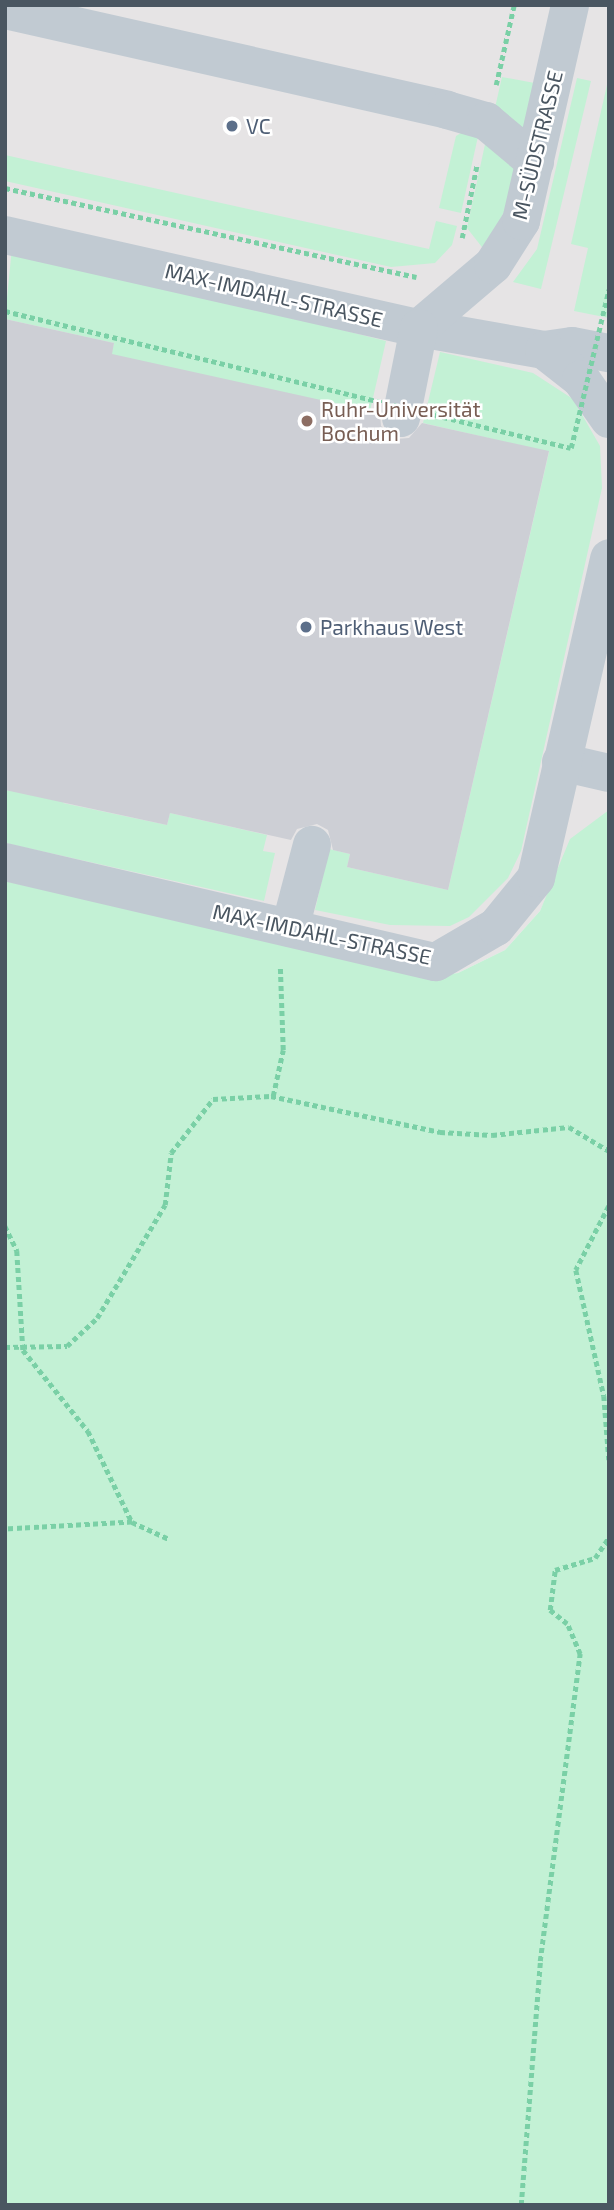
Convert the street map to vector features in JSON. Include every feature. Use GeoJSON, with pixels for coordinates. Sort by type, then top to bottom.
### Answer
{"type":"FeatureCollection","features":[{"type":"Feature","properties":{"kind":"street","name":"M-SÜDSTRASSE"},"geometry":{"type":"LineString","coordinates":[[419,328],[493,265],[521,221],[570,5]]}},
{"type":"Feature","properties":{"kind":"street"},"geometry":{"type":"LineString","coordinates":[[5,10],[486,121],[536,162]]}},
{"type":"Feature","properties":{"kind":"street","name":"MAX-IMDAHL-STRASSE"},"geometry":{"type":"LineString","coordinates":[[5,235],[419,328],[544,350],[572,346],[609,353]]}},
{"type":"Feature","properties":{"kind":"street"},"geometry":{"type":"LineString","coordinates":[[401,418],[419,328]]}},
{"type":"Feature","properties":{"kind":"street","name":"MAX-IMDAHL-STRASSE"},"geometry":{"type":"LineString","coordinates":[[544,350],[581,379],[609,419]]}},
{"type":"Feature","properties":{"kind":"street","name":"MAX-IMDAHL-STRASSE"},"geometry":{"type":"LineString","coordinates":[[5,862],[436,962],[496,927],[537,878],[609,558]]}},
{"type":"Feature","properties":{"kind":"street"},"geometry":{"type":"LineString","coordinates":[[561,762],[609,773]]}},
{"type":"Feature","properties":{"kind":"street"},"geometry":{"type":"LineString","coordinates":[[288,928],[312,845]]}},
{"type":"Feature","properties":{"kind":"path"},"geometry":{"type":"LineString","coordinates":[[5,188],[389,274],[429,273]]}},
{"type":"Feature","properties":{"kind":"path"},"geometry":{"type":"LineString","coordinates":[[5,311],[571,448],[609,289]]}},
{"type":"Feature","properties":{"kind":"path"},"geometry":{"type":"LineString","coordinates":[[273,1096],[283,1050],[279,955],[288,928]]}},
{"type":"Feature","properties":{"kind":"path"},"geometry":{"type":"LineString","coordinates":[[5,1347],[23,1350],[68,1346],[97,1318],[165,1205],[171,1153],[213,1099],[273,1096],[440,1132],[492,1135],[569,1127],[609,1152]]}},
{"type":"Feature","properties":{"kind":"path"},"geometry":{"type":"LineString","coordinates":[[609,1206],[576,1270],[604,1396],[609,1460]]}},
{"type":"Feature","properties":{"kind":"path"},"geometry":{"type":"LineString","coordinates":[[5,1226],[17,1251],[23,1350],[88,1431],[132,1522]]}},
{"type":"Feature","properties":{"kind":"path"},"geometry":{"type":"LineString","coordinates":[[5,1529],[132,1522],[169,1539]]}},
{"type":"Feature","properties":{"kind":"path"},"geometry":{"type":"LineString","coordinates":[[521,2205],[540,1961],[580,1654],[567,1624],[550,1610],[555,1570],[595,1558],[609,1537]]}},
{"type":"Feature","properties":{"kind":"shaded area","name":"Ruhr-Universität Bochum"},"geometry":{"type":"Polygon","coordinates":[[[5,5],[609,5],[609,837],[555,878],[540,911],[505,950],[458,973],[430,977],[5,881],[5,5]]]}},
{"type":"Feature","properties":{"kind":"green space"},"geometry":{"type":"Polygon","coordinates":[[[609,76],[609,318],[574,311],[588,248],[571,244],[609,76]]]}},
{"type":"Feature","properties":{"kind":"green space"},"geometry":{"type":"Polygon","coordinates":[[[502,77],[540,84],[528,137],[494,112],[502,77]]]}},
{"type":"Feature","properties":{"kind":"green space"},"geometry":{"type":"Polygon","coordinates":[[[577,78],[591,81],[541,289],[513,282],[537,249],[577,78]]]}},
{"type":"Feature","properties":{"kind":"green space"},"geometry":{"type":"Polygon","coordinates":[[[466,130],[479,132],[461,213],[439,208],[456,136],[466,130]]]}},
{"type":"Feature","properties":{"kind":"green space"},"geometry":{"type":"Polygon","coordinates":[[[487,135],[514,165],[516,187],[485,251],[467,228],[487,135]]]}},
{"type":"Feature","properties":{"kind":"green space"},"geometry":{"type":"Polygon","coordinates":[[[5,155],[429,249],[436,221],[457,226],[452,245],[435,263],[391,267],[5,181],[5,155]]]}},
{"type":"Feature","properties":{"kind":"green space"},"geometry":{"type":"Polygon","coordinates":[[[12,247],[386,341],[370,411],[63,803],[167,825],[170,813],[267,835],[263,851],[275,853],[264,901],[5,843],[5,790],[11,791],[114,343],[5,319],[12,247]]]}},
{"type":"Feature","properties":{"kind":"green space"},"geometry":{"type":"Polygon","coordinates":[[[440,352],[533,373],[573,399],[600,446],[602,488],[521,851],[508,878],[469,917],[450,926],[390,925],[315,910],[329,849],[350,854],[347,867],[448,890],[549,452],[423,423],[440,352]]]}},
{"type":"Feature","properties":{"kind":"green space"},"geometry":{"type":"Polygon","coordinates":[[[609,810],[609,2205],[5,2205],[5,881],[430,977],[458,973],[505,950],[540,911],[570,839],[609,810]]]}},
{"type":"Feature","properties":{"kind":"building","name":"Parkhaus West"},"geometry":{"type":"Polygon","coordinates":[[[5,319],[114,343],[112,354],[380,413],[381,426],[396,439],[409,438],[422,423],[549,451],[448,890],[347,867],[350,854],[333,850],[328,830],[317,824],[297,829],[291,840],[170,813],[167,825],[5,790],[5,319]]]}},
{"type":"Feature","properties":{"kind":"place","name":"VC"},"geometry":{"type":"Point","coordinates":[232,126]}},
{"type":"Feature","properties":{"kind":"place","name":"Ruhr-Universität Bochum"},"geometry":{"type":"Point","coordinates":[307,421]}},
{"type":"Feature","properties":{"kind":"place","name":"Parkhaus West"},"geometry":{"type":"Point","coordinates":[306,627]}}]}
